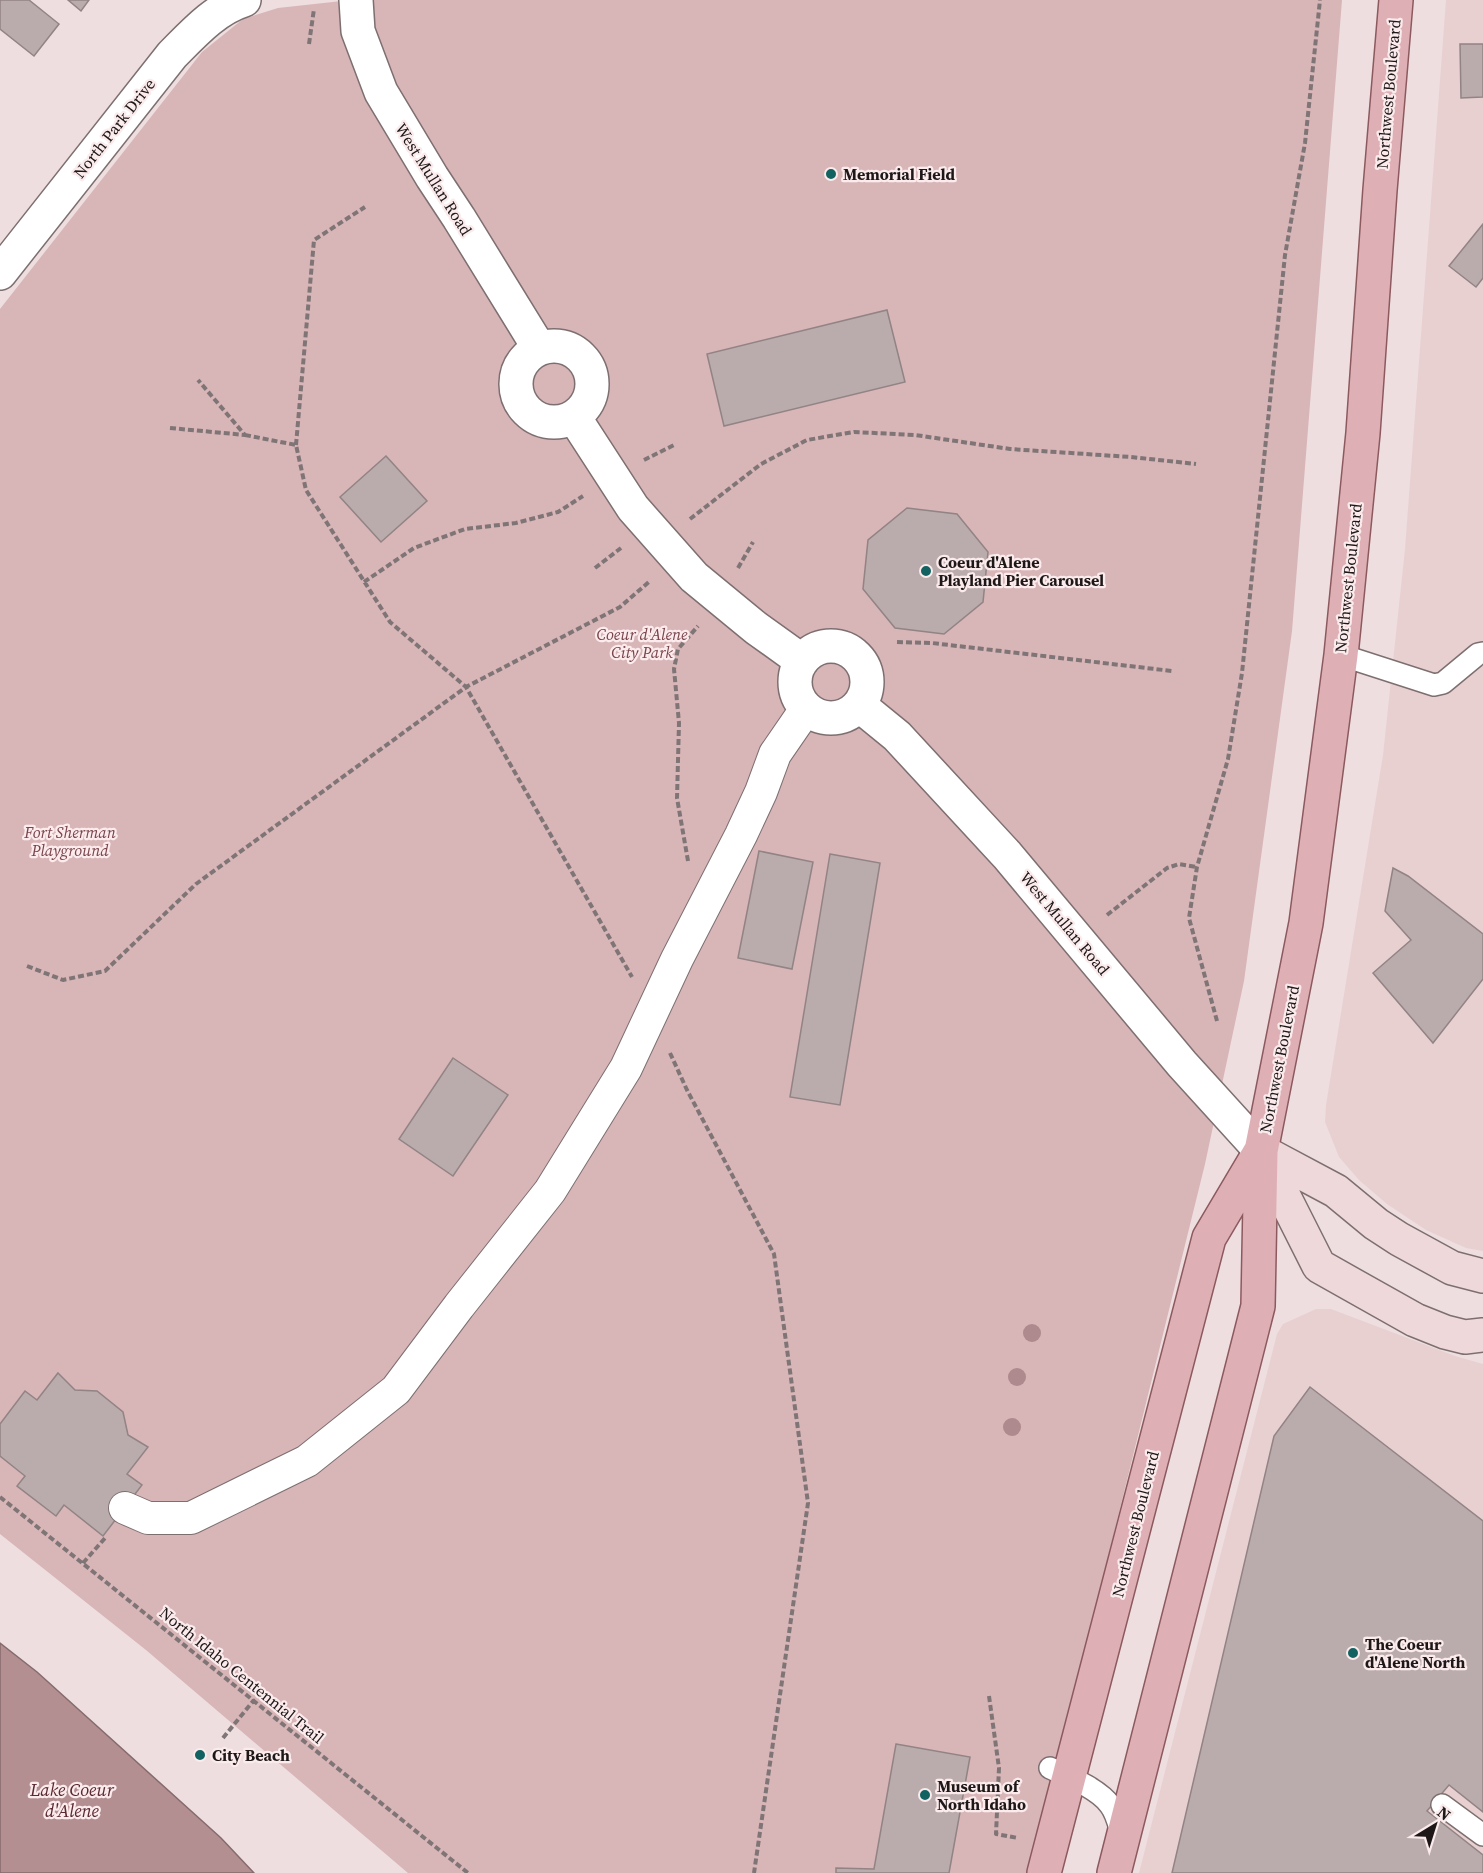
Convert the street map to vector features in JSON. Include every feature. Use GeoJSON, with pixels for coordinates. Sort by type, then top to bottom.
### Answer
{"type":"FeatureCollection","features":[{"type":"Feature","properties":{"kind":"main road","name":"Northwest Boulevard"},"geometry":{"type":"LineString","coordinates":[[1114,1873],[1258,1306],[1261,1151],[1306,924],[1341,656],[1362,433],[1396,0]]}},
{"type":"Feature","properties":{"kind":"main road","name":"Northwest Boulevard"},"geometry":{"type":"LineString","coordinates":[[1044,1873],[1060,1772],[1209,1238],[1261,1151]]}},
{"type":"Feature","properties":{"kind":"main road"},"geometry":{"type":"LineString","coordinates":[[1261,1151],[1336,1191],[1376,1224],[1420,1250],[1452,1268],[1483,1276]]}},
{"type":"Feature","properties":{"kind":"main road"},"geometry":{"type":"LineString","coordinates":[[1261,1151],[1319,1266],[1415,1320],[1465,1337],[1483,1335]]}},
{"type":"Feature","properties":{"kind":"street","name":"North Park Drive"},"geometry":{"type":"LineString","coordinates":[[0,273],[172,55],[204,23],[244,0]]}},
{"type":"Feature","properties":{"kind":"street","name":"West Mullan Road"},"geometry":{"type":"LineString","coordinates":[[356,0],[358,31],[381,92],[539,348]]}},
{"type":"Feature","properties":{"kind":"street"},"geometry":{"type":"LineString","coordinates":[[551,345],[576,352],[591,372],[590,397],[584,408],[574,417],[550,422],[537,419],[520,401],[515,389],[520,364],[539,348],[551,345]]}},
{"type":"Feature","properties":{"kind":"street"},"geometry":{"type":"LineString","coordinates":[[574,417],[633,508],[694,577],[756,628],[802,661]]}},
{"type":"Feature","properties":{"kind":"street"},"geometry":{"type":"LineString","coordinates":[[832,646],[843,648],[854,654],[862,663],[866,674],[867,685],[859,705],[840,717],[828,718],[806,709],[800,701],[795,681],[797,670],[810,652],[832,646]]}},
{"type":"Feature","properties":{"kind":"street","name":"West Mullan Road"},"geometry":{"type":"LineString","coordinates":[[859,705],[897,736],[1007,855],[1182,1064],[1261,1151]]}},
{"type":"Feature","properties":{"kind":"street"},"geometry":{"type":"LineString","coordinates":[[125,1508],[148,1518],[191,1518],[307,1461],[396,1389],[550,1191],[626,1068],[677,960],[741,835],[775,754],[806,709]]}},
{"type":"Feature","properties":{"kind":"lane"},"geometry":{"type":"LineString","coordinates":[[1341,656],[1434,685],[1443,683],[1478,654],[1483,653]]}},
{"type":"Feature","properties":{"kind":"lane"},"geometry":{"type":"LineString","coordinates":[[1060,1772],[1095,1792],[1110,1804],[1123,1840]]}},
{"type":"Feature","properties":{"kind":"lane"},"geometry":{"type":"LineString","coordinates":[[1442,1804],[1483,1835]]}},
{"type":"Feature","properties":{"kind":"path"},"geometry":{"type":"LineString","coordinates":[[1217,1022],[1189,918],[1197,867],[1228,759],[1242,673],[1285,255],[1305,142],[1320,0]]}},
{"type":"Feature","properties":{"kind":"path"},"geometry":{"type":"LineString","coordinates":[[309,44],[314,9]]}},
{"type":"Feature","properties":{"kind":"path"},"geometry":{"type":"LineString","coordinates":[[296,445],[314,240],[365,207]]}},
{"type":"Feature","properties":{"kind":"path"},"geometry":{"type":"LineString","coordinates":[[170,428],[245,435],[198,380]]}},
{"type":"Feature","properties":{"kind":"path"},"geometry":{"type":"LineString","coordinates":[[689,520],[761,464],[807,440],[854,432],[915,435],[1010,449],[1196,464]]}},
{"type":"Feature","properties":{"kind":"path"},"geometry":{"type":"LineString","coordinates":[[636,464],[674,445]]}},
{"type":"Feature","properties":{"kind":"path"},"geometry":{"type":"LineString","coordinates":[[364,582],[414,548],[465,529],[516,523],[558,512],[589,492]]}},
{"type":"Feature","properties":{"kind":"path"},"geometry":{"type":"LineString","coordinates":[[734,576],[753,542]]}},
{"type":"Feature","properties":{"kind":"path"},"geometry":{"type":"LineString","coordinates":[[595,567],[626,544]]}},
{"type":"Feature","properties":{"kind":"path"},"geometry":{"type":"LineString","coordinates":[[27,966],[63,980],[105,971],[196,884],[466,687],[620,607],[657,575]]}},
{"type":"Feature","properties":{"kind":"path"},"geometry":{"type":"LineString","coordinates":[[689,863],[677,798],[679,723],[674,669],[678,649],[702,621]]}},
{"type":"Feature","properties":{"kind":"path"},"geometry":{"type":"LineString","coordinates":[[897,642],[932,643],[1172,671]]}},
{"type":"Feature","properties":{"kind":"path"},"geometry":{"type":"LineString","coordinates":[[1107,915],[1167,868],[1179,864],[1197,867]]}},
{"type":"Feature","properties":{"kind":"path","name":"North Idaho Centennial Trail"},"geometry":{"type":"LineString","coordinates":[[0,1497],[468,1873]]}},
{"type":"Feature","properties":{"kind":"path"},"geometry":{"type":"LineString","coordinates":[[989,1696],[999,1768],[996,1834],[1024,1839]]}},
{"type":"Feature","properties":{"kind":"path"},"geometry":{"type":"LineString","coordinates":[[223,1738],[254,1700]]}},
{"type":"Feature","properties":{"kind":"shaded area"},"geometry":{"type":"Polygon","coordinates":[[[1446,0],[1483,0],[1483,1251],[1466,1248],[1426,1230],[1387,1204],[1359,1180],[1339,1157],[1325,1122],[1383,755],[1405,549],[1446,0]]]}},
{"type":"Feature","properties":{"kind":"shaded area","name":"The Coeur d'Alene North"},"geometry":{"type":"Polygon","coordinates":[[[1316,1309],[1331,1309],[1455,1356],[1483,1364],[1483,1873],[1139,1873],[1277,1334],[1283,1324],[1316,1309]]]}},
{"type":"Feature","properties":{"kind":"green space","name":"Coeur d'Alene City Park"},"geometry":{"type":"Polygon","coordinates":[[[351,0],[1342,0],[1292,631],[1244,981],[1205,1164],[1030,1873],[408,1873],[146,1650],[0,1534],[0,309],[202,52],[243,19],[278,8],[351,0]]]}},
{"type":"Feature","properties":{"kind":"water","name":"Lake Coeur d'Alene"},"geometry":{"type":"Polygon","coordinates":[[[0,1643],[37,1672],[221,1838],[254,1873],[0,1873],[0,1643]]]}},
{"type":"Feature","properties":{"kind":"building"},"geometry":{"type":"Polygon","coordinates":[[[0,0],[29,0],[59,24],[34,56],[0,29],[0,0]]]}},
{"type":"Feature","properties":{"kind":"building"},"geometry":{"type":"Polygon","coordinates":[[[68,0],[89,0],[81,11],[68,0]]]}},
{"type":"Feature","properties":{"kind":"building"},"geometry":{"type":"Polygon","coordinates":[[[1460,44],[1483,44],[1483,97],[1461,98],[1460,44]]]}},
{"type":"Feature","properties":{"kind":"building"},"geometry":{"type":"Polygon","coordinates":[[[1483,224],[1483,278],[1476,287],[1449,266],[1483,224]]]}},
{"type":"Feature","properties":{"kind":"building"},"geometry":{"type":"Polygon","coordinates":[[[887,310],[905,382],[724,426],[707,354],[887,310]]]}},
{"type":"Feature","properties":{"kind":"building"},"geometry":{"type":"Polygon","coordinates":[[[386,456],[427,501],[381,542],[340,497],[386,456]]]}},
{"type":"Feature","properties":{"kind":"building","name":"Coeur d'Alene Playland Pier Carousel"},"geometry":{"type":"Polygon","coordinates":[[[907,508],[957,514],[988,552],[983,602],[944,634],[895,628],[863,589],[868,540],[907,508]]]}},
{"type":"Feature","properties":{"kind":"building"},"geometry":{"type":"Polygon","coordinates":[[[759,851],[813,862],[792,969],[738,958],[759,851]]]}},
{"type":"Feature","properties":{"kind":"building"},"geometry":{"type":"Polygon","coordinates":[[[830,854],[880,863],[840,1105],[790,1097],[830,854]]]}},
{"type":"Feature","properties":{"kind":"building"},"geometry":{"type":"Polygon","coordinates":[[[1393,868],[1408,876],[1483,934],[1483,979],[1433,1043],[1373,973],[1411,940],[1385,911],[1393,868]]]}},
{"type":"Feature","properties":{"kind":"building"},"geometry":{"type":"Polygon","coordinates":[[[453,1058],[508,1095],[453,1176],[399,1139],[453,1058]]]}},
{"type":"Feature","properties":{"kind":"building"},"geometry":{"type":"Polygon","coordinates":[[[58,1373],[75,1390],[97,1391],[123,1412],[128,1435],[148,1447],[127,1474],[142,1485],[103,1536],[64,1505],[56,1516],[17,1486],[25,1476],[0,1456],[0,1424],[25,1391],[37,1400],[58,1373]]]}},
{"type":"Feature","properties":{"kind":"building","name":"The Coeur d'Alene North"},"geometry":{"type":"Polygon","coordinates":[[[1310,1387],[1483,1521],[1483,1812],[1449,1785],[1427,1811],[1483,1855],[1483,1873],[1172,1873],[1274,1436],[1310,1387]]]}},
{"type":"Feature","properties":{"kind":"building","name":"Museum of North Idaho"},"geometry":{"type":"Polygon","coordinates":[[[896,1744],[970,1757],[949,1873],[836,1873],[836,1868],[874,1869],[896,1744]]]}},
{"type":"Feature","properties":{"kind":"place","name":"Memorial Field"},"geometry":{"type":"Point","coordinates":[831,174]}},
{"type":"Feature","properties":{"kind":"place","name":"Coeur d'Alene Playland Pier Carousel"},"geometry":{"type":"Point","coordinates":[926,571]}},
{"type":"Feature","properties":{"kind":"place","name":"The Coeur d'Alene North"},"geometry":{"type":"Point","coordinates":[1353,1653]}},
{"type":"Feature","properties":{"kind":"place","name":"City Beach"},"geometry":{"type":"Point","coordinates":[200,1755]}},
{"type":"Feature","properties":{"kind":"place","name":"Museum of North Idaho"},"geometry":{"type":"Point","coordinates":[925,1795]}},
{"type":"Feature","properties":{"kind":"park label","name":"Fort Sherman Playground"},"geometry":{"type":"Point","coordinates":[70,841]}}]}
